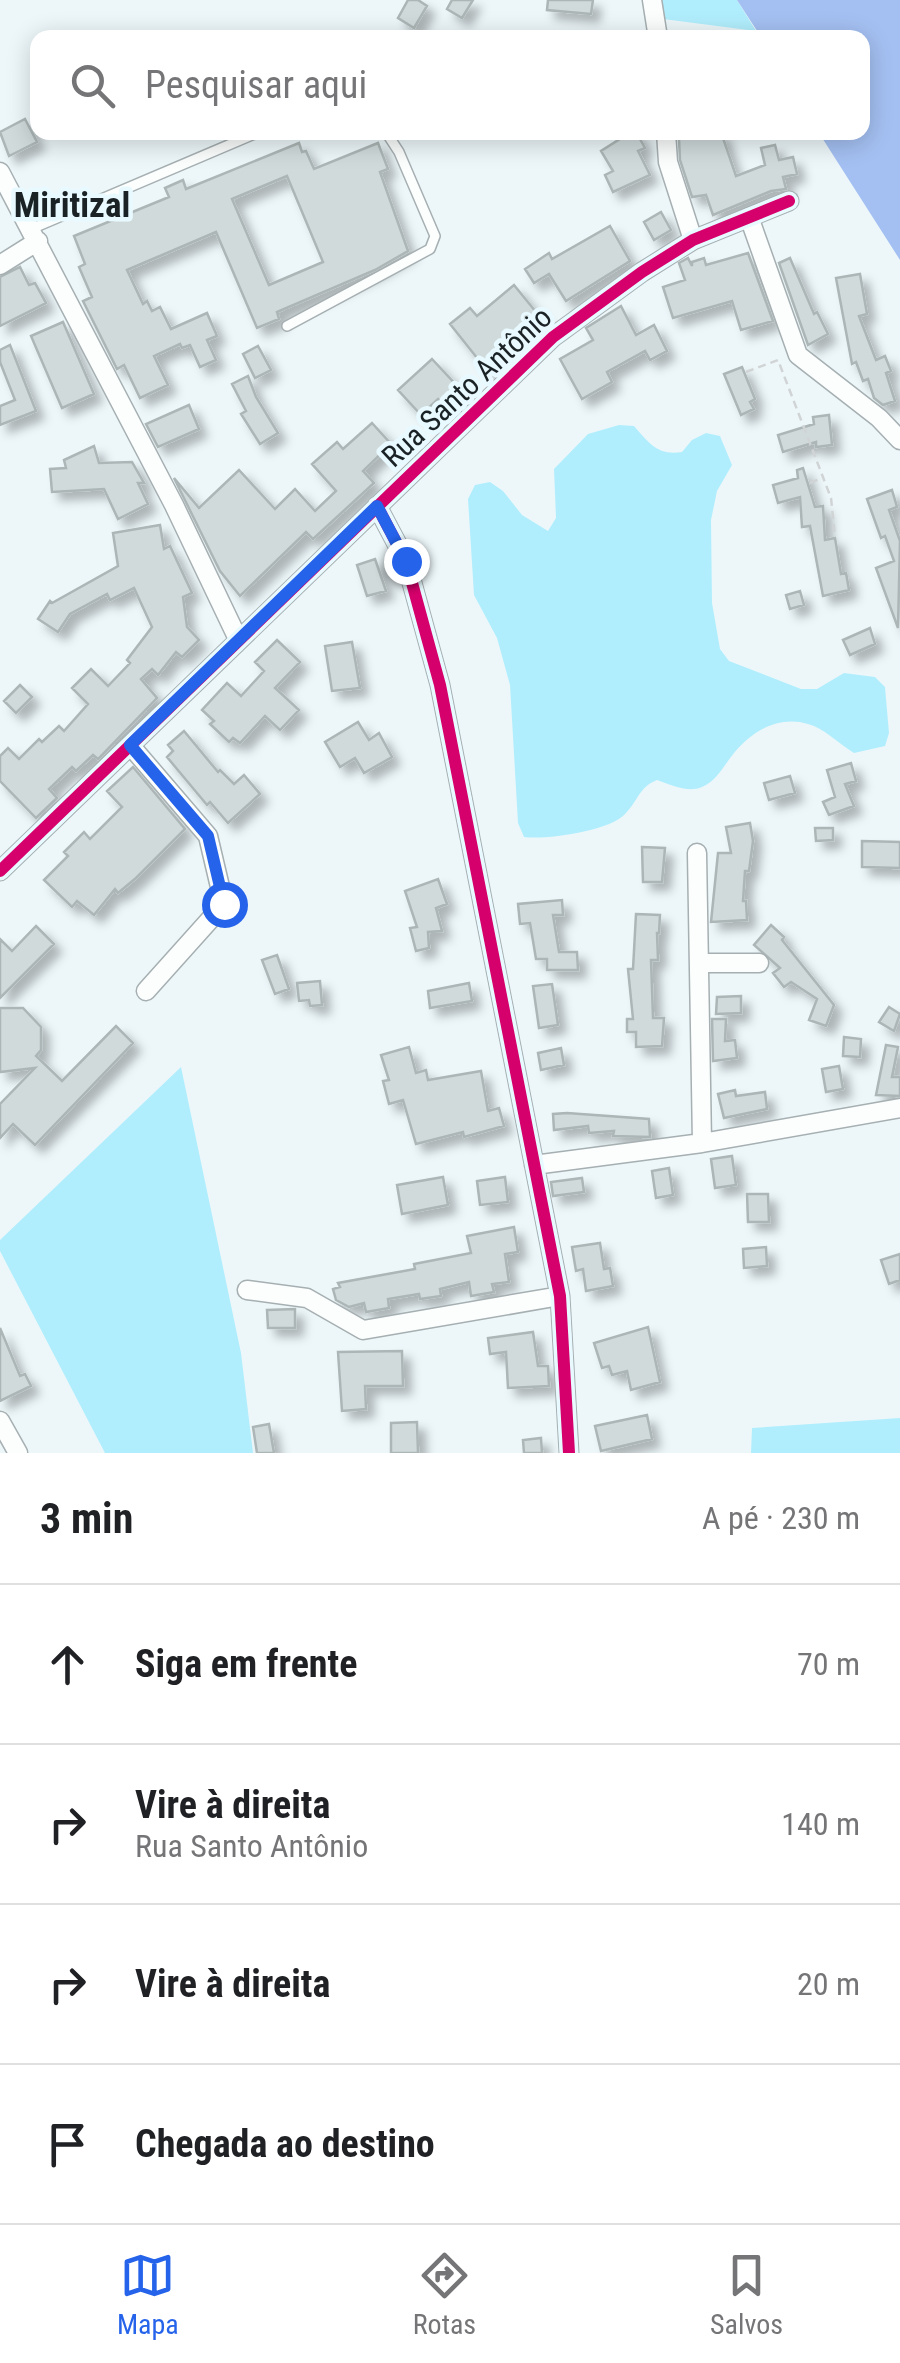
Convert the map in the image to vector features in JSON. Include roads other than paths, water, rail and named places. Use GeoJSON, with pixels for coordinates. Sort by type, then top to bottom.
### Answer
{"type":"FeatureCollection","features":[{"type":"Feature","properties":{"kind":"street"},"geometry":{"type":"LineString","coordinates":[[652,0],[657,30]]}},
{"type":"Feature","properties":{"kind":"street"},"geometry":{"type":"LineString","coordinates":[[667,140],[668,162],[693,240]]}},
{"type":"Feature","properties":{"kind":"street"},"geometry":{"type":"LineString","coordinates":[[0,172],[174,505],[238,639]]}},
{"type":"Feature","properties":{"kind":"street","name":"Rua Santo Antônio"},"geometry":{"type":"LineString","coordinates":[[0,871],[553,337],[693,240],[789,201]]}},
{"type":"Feature","properties":{"kind":"street"},"geometry":{"type":"LineString","coordinates":[[749,216],[798,355],[879,418],[900,440]]}},
{"type":"Feature","properties":{"kind":"street"},"geometry":{"type":"LineString","coordinates":[[0,265],[34,235]]}},
{"type":"Feature","properties":{"kind":"street"},"geometry":{"type":"LineString","coordinates":[[778,360],[798,355]]}},
{"type":"Feature","properties":{"kind":"street"},"geometry":{"type":"LineString","coordinates":[[377,506],[406,561],[440,686],[560,1296],[569,1453]]}},
{"type":"Feature","properties":{"kind":"street"},"geometry":{"type":"LineString","coordinates":[[130,745],[208,836],[224,904],[146,991]]}},
{"type":"Feature","properties":{"kind":"street"},"geometry":{"type":"LineString","coordinates":[[698,854],[702,1143]]}},
{"type":"Feature","properties":{"kind":"street"},"geometry":{"type":"LineString","coordinates":[[699,963],[758,962]]}},
{"type":"Feature","properties":{"kind":"street"},"geometry":{"type":"LineString","coordinates":[[534,1165],[702,1143],[900,1108]]}},
{"type":"Feature","properties":{"kind":"street"},"geometry":{"type":"LineString","coordinates":[[247,1290],[307,1298],[363,1330],[560,1296]]}},
{"type":"Feature","properties":{"kind":"street"},"geometry":{"type":"LineString","coordinates":[[0,1421],[18,1453]]}},
{"type":"Feature","properties":{"kind":"lane"},"geometry":{"type":"LineString","coordinates":[[34,235],[242,140]]}},
{"type":"Feature","properties":{"kind":"lane"},"geometry":{"type":"LineString","coordinates":[[287,326],[430,249],[435,236],[391,140]]}},
{"type":"Feature","properties":{"kind":"district","name":"Miritizal"},"geometry":{"type":"Point","coordinates":[72,205]}}]}
